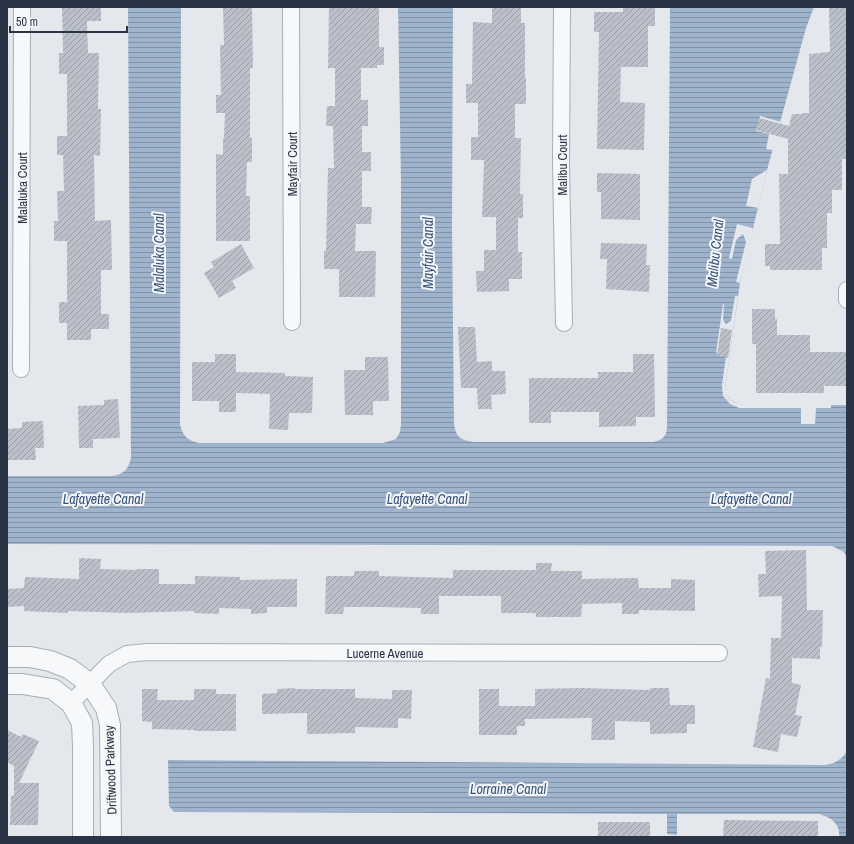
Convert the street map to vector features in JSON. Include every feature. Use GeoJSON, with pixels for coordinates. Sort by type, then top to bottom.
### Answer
{"type":"FeatureCollection","features":[{"type":"Feature","properties":{"kind":"street","name":"Malaluka Court"},"geometry":{"type":"LineString","coordinates":[[21,369],[22,7]]}},
{"type":"Feature","properties":{"kind":"street","name":"Mayfair Court"},"geometry":{"type":"LineString","coordinates":[[291,7],[292,322]]}},
{"type":"Feature","properties":{"kind":"street","name":"Malibu Court"},"geometry":{"type":"LineString","coordinates":[[562,7],[561,164],[564,323]]}},
{"type":"Feature","properties":{"kind":"street"},"geometry":{"type":"LineString","coordinates":[[847,290],[847,300]]}},
{"type":"Feature","properties":{"kind":"street","name":"Lucerne Avenue"},"geometry":{"type":"LineString","coordinates":[[71,703],[109,664],[127,654],[147,652],[719,653]]}},
{"type":"Feature","properties":{"kind":"street","name":"Driftwood Parkway"},"geometry":{"type":"LineString","coordinates":[[7,657],[30,657],[50,661],[70,669],[90,684],[106,708],[110,725],[111,837]]}},
{"type":"Feature","properties":{"kind":"street"},"geometry":{"type":"LineString","coordinates":[[7,684],[22,684],[53,689],[71,703]]}},
{"type":"Feature","properties":{"kind":"street","name":"Driftwood Parkway"},"geometry":{"type":"LineString","coordinates":[[71,703],[82,723],[84,746],[84,837]]}},
{"type":"Feature","properties":{"kind":"water"},"geometry":{"type":"Polygon","coordinates":[[[128,7],[181,7],[180,425],[183,432],[186,437],[199,443],[383,443],[396,439],[400,432],[401,425],[401,181],[398,7],[453,7],[452,225],[454,424],[456,432],[462,439],[474,442],[653,442],[665,436],[667,427],[670,7],[814,7],[806,28],[767,170],[740,283],[725,388],[727,395],[731,400],[743,405],[847,405],[847,559],[844,552],[832,546],[7,544],[7,476],[112,476],[125,471],[131,458],[128,7]]]}},
{"type":"Feature","properties":{"kind":"water","name":"Lorraine Canal"},"geometry":{"type":"Polygon","coordinates":[[[847,751],[847,837],[839,837],[838,828],[834,822],[831,819],[819,814],[677,814],[677,835],[667,834],[667,814],[174,812],[169,806],[168,760],[825,765],[838,761],[847,751]]]}},
{"type":"Feature","properties":{"kind":"pier"},"geometry":{"type":"Polygon","coordinates":[[[760,116],[781,122],[773,150],[766,149],[769,134],[756,131],[760,116]]]}},
{"type":"Feature","properties":{"kind":"pier"},"geometry":{"type":"Polygon","coordinates":[[[767,170],[758,208],[746,206],[752,179],[767,170]]]}},
{"type":"Feature","properties":{"kind":"pier"},"geometry":{"type":"Polygon","coordinates":[[[737,224],[753,228],[749,256],[747,256],[740,283],[736,282],[746,242],[743,234],[736,240],[732,259],[729,258],[737,224]]]}},
{"type":"Feature","properties":{"kind":"pier"},"geometry":{"type":"Polygon","coordinates":[[[735,296],[738,296],[725,388],[728,397],[733,402],[743,405],[831,405],[831,408],[816,408],[815,424],[801,424],[801,408],[739,408],[730,404],[723,396],[722,385],[729,335],[716,353],[723,304],[723,320],[726,324],[731,321],[735,296]]]}},
{"type":"Feature","properties":{"kind":"building"},"geometry":{"type":"Polygon","coordinates":[[[62,7],[101,7],[101,21],[87,21],[88,53],[99,53],[98,109],[101,109],[100,156],[94,155],[95,221],[111,220],[112,270],[101,270],[101,314],[109,314],[109,329],[91,329],[91,340],[67,340],[67,323],[59,323],[59,302],[67,302],[67,241],[54,241],[54,221],[58,221],[57,191],[64,191],[63,155],[57,155],[57,136],[67,136],[67,74],[59,74],[59,53],[63,53],[62,7]]]}},
{"type":"Feature","properties":{"kind":"building"},"geometry":{"type":"Polygon","coordinates":[[[223,7],[252,7],[253,68],[250,68],[250,138],[252,138],[252,162],[247,162],[246,196],[250,196],[250,241],[216,241],[216,154],[223,155],[225,113],[216,113],[216,95],[221,95],[220,45],[224,45],[223,7]]]}},
{"type":"Feature","properties":{"kind":"building"},"geometry":{"type":"Polygon","coordinates":[[[329,7],[379,7],[379,47],[384,47],[384,65],[377,65],[377,68],[361,68],[361,100],[368,100],[368,126],[362,126],[362,152],[371,152],[371,171],[362,171],[362,207],[372,207],[371,224],[356,224],[355,251],[376,251],[375,297],[339,297],[339,269],[324,269],[324,251],[326,251],[328,168],[334,168],[333,126],[326,126],[327,106],[335,106],[335,68],[328,68],[329,7]]]}},
{"type":"Feature","properties":{"kind":"building"},"geometry":{"type":"Polygon","coordinates":[[[492,7],[521,7],[521,23],[525,23],[526,104],[515,104],[515,138],[521,138],[520,194],[523,194],[523,218],[518,218],[518,252],[522,252],[522,279],[509,279],[509,291],[477,292],[476,271],[484,271],[484,250],[496,250],[496,217],[482,217],[484,160],[471,160],[471,137],[478,137],[478,103],[466,103],[466,84],[472,84],[473,22],[492,23],[492,7]]]}},
{"type":"Feature","properties":{"kind":"building"},"geometry":{"type":"Polygon","coordinates":[[[623,7],[655,7],[655,26],[648,26],[648,67],[621,67],[620,102],[645,103],[644,150],[597,149],[599,32],[594,32],[594,12],[623,12],[623,7]]]}},
{"type":"Feature","properties":{"kind":"building"},"geometry":{"type":"Polygon","coordinates":[[[829,7],[847,7],[847,159],[842,159],[842,190],[832,190],[832,213],[827,213],[827,248],[822,248],[822,270],[770,270],[770,266],[765,266],[765,244],[780,244],[779,174],[788,174],[788,139],[756,130],[759,118],[789,126],[792,114],[809,113],[809,54],[830,52],[829,7]]]}},
{"type":"Feature","properties":{"kind":"building"},"geometry":{"type":"Polygon","coordinates":[[[597,173],[640,174],[640,220],[601,219],[601,192],[597,192],[597,173]]]}},
{"type":"Feature","properties":{"kind":"building"},"geometry":{"type":"Polygon","coordinates":[[[601,243],[647,244],[646,265],[650,265],[649,292],[606,289],[607,259],[600,259],[601,243]]]}},
{"type":"Feature","properties":{"kind":"building"},"geometry":{"type":"Polygon","coordinates":[[[241,244],[254,268],[232,281],[236,288],[219,298],[204,273],[214,267],[211,262],[241,244]]]}},
{"type":"Feature","properties":{"kind":"building"},"geometry":{"type":"Polygon","coordinates":[[[752,309],[775,309],[775,319],[777,319],[777,335],[810,335],[810,352],[847,352],[847,386],[824,386],[824,393],[756,393],[756,344],[752,344],[752,309]]]}},
{"type":"Feature","properties":{"kind":"building"},"geometry":{"type":"Polygon","coordinates":[[[458,327],[475,327],[477,362],[492,361],[492,371],[505,371],[506,394],[491,395],[492,409],[478,409],[477,388],[461,388],[458,327]]]}},
{"type":"Feature","properties":{"kind":"building"},"geometry":{"type":"Polygon","coordinates":[[[721,328],[732,330],[728,358],[717,356],[721,328]]]}},
{"type":"Feature","properties":{"kind":"building"},"geometry":{"type":"Polygon","coordinates":[[[215,354],[236,354],[236,372],[285,373],[285,376],[313,377],[312,413],[289,413],[288,430],[269,429],[270,394],[236,393],[236,412],[219,412],[219,401],[192,401],[192,362],[215,362],[215,354]]]}},
{"type":"Feature","properties":{"kind":"building"},"geometry":{"type":"Polygon","coordinates":[[[633,354],[654,354],[655,417],[636,417],[636,426],[599,427],[599,412],[551,412],[551,423],[529,423],[529,378],[598,378],[598,372],[633,372],[633,354]]]}},
{"type":"Feature","properties":{"kind":"building"},"geometry":{"type":"Polygon","coordinates":[[[365,357],[388,357],[389,401],[373,401],[373,415],[345,415],[344,370],[365,370],[365,357]]]}},
{"type":"Feature","properties":{"kind":"building"},"geometry":{"type":"Polygon","coordinates":[[[118,399],[120,438],[93,439],[93,448],[79,448],[78,406],[104,405],[104,400],[118,399]]]}},
{"type":"Feature","properties":{"kind":"building"},"geometry":{"type":"Polygon","coordinates":[[[43,421],[44,448],[35,448],[36,460],[7,460],[7,429],[22,428],[22,422],[43,421]]]}},
{"type":"Feature","properties":{"kind":"building"},"geometry":{"type":"Polygon","coordinates":[[[806,550],[807,610],[823,610],[822,647],[820,647],[820,659],[792,658],[792,683],[801,685],[795,715],[802,716],[797,737],[781,734],[778,752],[753,747],[766,678],[770,679],[771,638],[781,638],[782,596],[759,597],[758,574],[766,574],[765,551],[806,550]]]}},
{"type":"Feature","properties":{"kind":"building"},"geometry":{"type":"Polygon","coordinates":[[[79,558],[101,559],[100,569],[159,569],[159,584],[195,584],[195,576],[240,577],[240,580],[297,579],[297,607],[267,607],[267,613],[251,614],[251,609],[219,608],[219,614],[194,613],[194,611],[126,613],[68,611],[68,613],[24,611],[24,606],[7,607],[7,589],[24,588],[25,577],[79,579],[79,558]]]}},
{"type":"Feature","properties":{"kind":"building"},"geometry":{"type":"Polygon","coordinates":[[[536,563],[552,563],[551,571],[582,571],[582,579],[638,578],[639,588],[671,588],[671,579],[695,580],[695,611],[639,610],[639,614],[622,614],[622,603],[582,604],[581,617],[536,617],[536,613],[501,613],[501,596],[439,596],[439,614],[421,614],[421,608],[344,607],[343,614],[325,614],[326,576],[354,576],[354,571],[379,571],[379,576],[453,578],[453,570],[536,570],[536,563]]]}},
{"type":"Feature","properties":{"kind":"building"},"geometry":{"type":"Polygon","coordinates":[[[581,688],[650,690],[650,688],[669,688],[670,705],[695,705],[695,724],[687,724],[687,733],[650,734],[650,722],[615,721],[615,740],[591,740],[592,718],[525,719],[525,726],[517,726],[517,735],[479,735],[479,689],[499,689],[499,706],[535,706],[535,689],[581,688]]]}},
{"type":"Feature","properties":{"kind":"building"},"geometry":{"type":"Polygon","coordinates":[[[142,689],[158,689],[157,700],[194,700],[194,689],[216,689],[216,694],[236,694],[236,731],[152,729],[152,722],[142,721],[142,689]]]}},
{"type":"Feature","properties":{"kind":"building"},"geometry":{"type":"Polygon","coordinates":[[[277,689],[355,689],[355,698],[392,699],[392,690],[412,690],[411,719],[398,718],[398,728],[355,727],[355,733],[307,734],[307,713],[262,714],[262,694],[277,693],[277,689]]]}},
{"type":"Feature","properties":{"kind":"building"},"geometry":{"type":"Polygon","coordinates":[[[7,730],[21,737],[23,734],[39,741],[19,783],[39,783],[38,825],[10,825],[11,796],[14,796],[14,766],[7,762],[7,730]]]}},
{"type":"Feature","properties":{"kind":"building"},"geometry":{"type":"Polygon","coordinates":[[[724,820],[818,821],[818,837],[723,837],[724,820]]]}},
{"type":"Feature","properties":{"kind":"building"},"geometry":{"type":"Polygon","coordinates":[[[598,822],[650,822],[650,837],[598,837],[598,822]]]}},
{"type":"Feature","properties":{"kind":"water label","name":"Malaluka Canal"},"geometry":{"type":"Point","coordinates":[159,253]}},
{"type":"Feature","properties":{"kind":"water label","name":"Mayfair Canal"},"geometry":{"type":"Point","coordinates":[428,253]}},
{"type":"Feature","properties":{"kind":"water label","name":"Malibu Canal"},"geometry":{"type":"Point","coordinates":[715,253]}},
{"type":"Feature","properties":{"kind":"water label","name":"Lafayette Canal"},"geometry":{"type":"Point","coordinates":[103,499]}},
{"type":"Feature","properties":{"kind":"water label","name":"Lafayette Canal"},"geometry":{"type":"Point","coordinates":[427,499]}},
{"type":"Feature","properties":{"kind":"water label","name":"Lafayette Canal"},"geometry":{"type":"Point","coordinates":[751,499]}}]}
